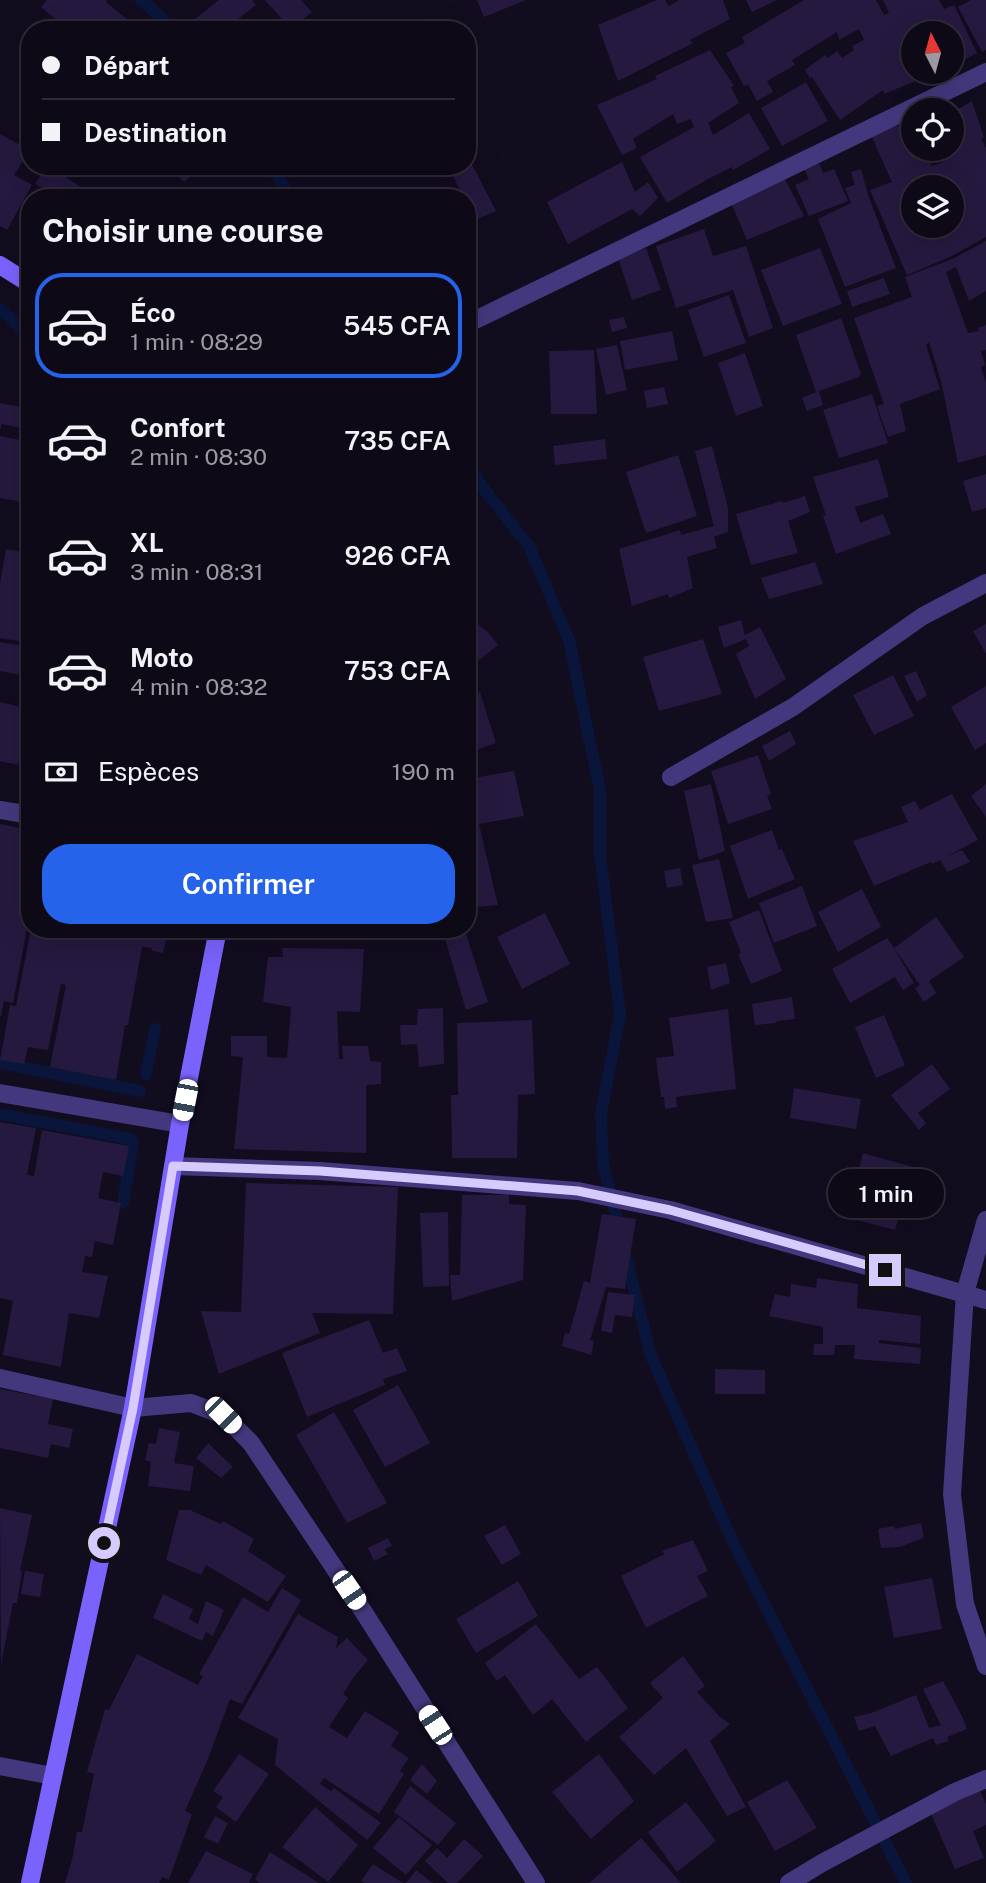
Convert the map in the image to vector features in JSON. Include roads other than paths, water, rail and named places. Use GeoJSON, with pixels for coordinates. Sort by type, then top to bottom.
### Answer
{"type":"FeatureCollection","features":[{"type":"Feature","properties":{"kind":"main road"},"geometry":{"type":"LineString","coordinates":[[0,265],[21,278]]}},
{"type":"Feature","properties":{"kind":"main road"},"geometry":{"type":"LineString","coordinates":[[30,1883],[133,1408],[180,1124],[216,938]]}},
{"type":"Feature","properties":{"kind":"street"},"geometry":{"type":"LineString","coordinates":[[476,320],[986,72]]}},
{"type":"Feature","properties":{"kind":"street"},"geometry":{"type":"LineString","coordinates":[[671,777],[793,707],[923,616],[986,583]]}},
{"type":"Feature","properties":{"kind":"street"},"geometry":{"type":"LineString","coordinates":[[0,810],[21,814]]}},
{"type":"Feature","properties":{"kind":"street"},"geometry":{"type":"LineString","coordinates":[[0,1093],[180,1124]]}},
{"type":"Feature","properties":{"kind":"street"},"geometry":{"type":"LineString","coordinates":[[173,1166],[320,1171],[578,1191],[670,1210],[986,1300]]}},
{"type":"Feature","properties":{"kind":"street"},"geometry":{"type":"LineString","coordinates":[[986,1220],[965,1293],[952,1494],[964,1604],[986,1666]]}},
{"type":"Feature","properties":{"kind":"street"},"geometry":{"type":"LineString","coordinates":[[0,1378],[133,1408],[191,1403],[223,1415],[251,1443],[363,1611],[536,1883]]}},
{"type":"Feature","properties":{"kind":"street"},"geometry":{"type":"LineString","coordinates":[[0,1766],[53,1776]]}},
{"type":"Feature","properties":{"kind":"street"},"geometry":{"type":"LineString","coordinates":[[789,1883],[956,1792],[986,1779]]}},
{"type":"Feature","properties":{"kind":"waterway"},"geometry":{"type":"LineString","coordinates":[[141,0],[164,21]]}},
{"type":"Feature","properties":{"kind":"waterway"},"geometry":{"type":"LineString","coordinates":[[277,175],[285,189]]}},
{"type":"Feature","properties":{"kind":"waterway"},"geometry":{"type":"LineString","coordinates":[[0,309],[21,328]]}},
{"type":"Feature","properties":{"kind":"waterway"},"geometry":{"type":"LineString","coordinates":[[476,477],[529,546],[569,640],[600,791],[600,855],[620,1014],[601,1113],[603,1163],[620,1232]]}},
{"type":"Feature","properties":{"kind":"waterway"},"geometry":{"type":"LineString","coordinates":[[146,1074],[155,1029]]}},
{"type":"Feature","properties":{"kind":"waterway"},"geometry":{"type":"LineString","coordinates":[[0,1063],[140,1091]]}},
{"type":"Feature","properties":{"kind":"waterway"},"geometry":{"type":"LineString","coordinates":[[0,1114],[131,1139]]}},
{"type":"Feature","properties":{"kind":"waterway"},"geometry":{"type":"LineString","coordinates":[[123,1203],[133,1142]]}},
{"type":"Feature","properties":{"kind":"waterway"},"geometry":{"type":"LineString","coordinates":[[625,1253],[651,1356],[734,1544],[906,1883]]}}]}
